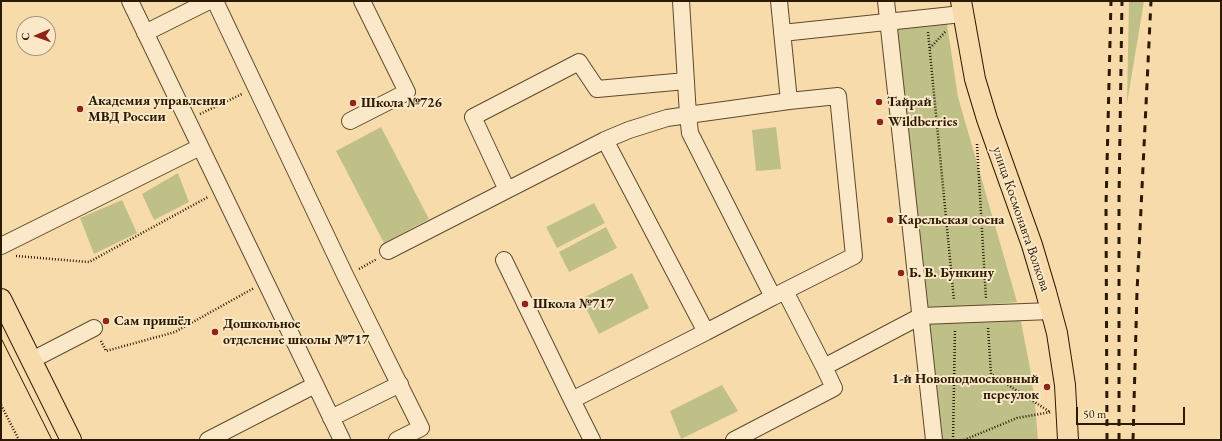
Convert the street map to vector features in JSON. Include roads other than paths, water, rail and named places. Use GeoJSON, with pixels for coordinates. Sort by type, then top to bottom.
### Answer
{"type":"FeatureCollection","features":[{"type":"Feature","properties":{"kind":"main road","name":"улица Космонавта Волкова"},"geometry":{"type":"LineString","coordinates":[[958,14],[987,119],[1032,245],[1057,333],[1064,376],[1068,440]]}},
{"type":"Feature","properties":{"kind":"main road"},"geometry":{"type":"LineString","coordinates":[[3,307],[32,360],[71,440]]}},
{"type":"Feature","properties":{"kind":"street"},"geometry":{"type":"LineString","coordinates":[[130,1],[342,440]]}},
{"type":"Feature","properties":{"kind":"street"},"geometry":{"type":"LineString","coordinates":[[145,33],[209,1]]}},
{"type":"Feature","properties":{"kind":"street"},"geometry":{"type":"LineString","coordinates":[[215,1],[345,275],[421,428],[397,440]]}},
{"type":"Feature","properties":{"kind":"street"},"geometry":{"type":"LineString","coordinates":[[350,121],[407,92],[362,1]]}},
{"type":"Feature","properties":{"kind":"street"},"geometry":{"type":"LineString","coordinates":[[681,1],[690,133],[779,294],[824,367],[834,388],[734,440]]}},
{"type":"Feature","properties":{"kind":"street"},"geometry":{"type":"LineString","coordinates":[[779,1],[789,101]]}},
{"type":"Feature","properties":{"kind":"street"},"geometry":{"type":"LineString","coordinates":[[886,1],[934,440]]}},
{"type":"Feature","properties":{"kind":"street"},"geometry":{"type":"LineString","coordinates":[[782,33],[888,20],[958,14]]}},
{"type":"Feature","properties":{"kind":"street"},"geometry":{"type":"LineString","coordinates":[[507,190],[473,116],[579,62],[597,89],[686,81]]}},
{"type":"Feature","properties":{"kind":"street"},"geometry":{"type":"LineString","coordinates":[[388,251],[605,140],[629,130],[660,120],[688,115],[838,96],[854,256],[572,400]]}},
{"type":"Feature","properties":{"kind":"street"},"geometry":{"type":"LineString","coordinates":[[605,140],[706,332]]}},
{"type":"Feature","properties":{"kind":"street"},"geometry":{"type":"LineString","coordinates":[[6,251],[200,147]]}},
{"type":"Feature","properties":{"kind":"street"},"geometry":{"type":"LineString","coordinates":[[504,260],[592,440]]}},
{"type":"Feature","properties":{"kind":"street"},"geometry":{"type":"LineString","coordinates":[[824,367],[921,316],[1051,311]]}},
{"type":"Feature","properties":{"kind":"street"},"geometry":{"type":"LineString","coordinates":[[32,360],[94,328]]}},
{"type":"Feature","properties":{"kind":"street"},"geometry":{"type":"LineString","coordinates":[[331,418],[400,384]]}},
{"type":"Feature","properties":{"kind":"street"},"geometry":{"type":"LineString","coordinates":[[208,440],[315,385]]}},
{"type":"Feature","properties":{"kind":"tram line"},"geometry":{"type":"LineString","coordinates":[[1,338],[52,440]]}},
{"type":"Feature","properties":{"kind":"railway"},"geometry":{"type":"LineString","coordinates":[[1107,440],[1106,206],[1111,1]]}},
{"type":"Feature","properties":{"kind":"railway"},"geometry":{"type":"LineString","coordinates":[[1119,440],[1119,197],[1122,1]]}},
{"type":"Feature","properties":{"kind":"railway"},"geometry":{"type":"LineString","coordinates":[[1133,440],[1137,292],[1151,1]]}},
{"type":"Feature","properties":{"kind":"place","name":"Тайрай"},"geometry":{"type":"Point","coordinates":[879,102]}},
{"type":"Feature","properties":{"kind":"place","name":"Школа №726"},"geometry":{"type":"Point","coordinates":[353,103]}},
{"type":"Feature","properties":{"kind":"place","name":"Академия управления МВД России"},"geometry":{"type":"Point","coordinates":[80,109]}},
{"type":"Feature","properties":{"kind":"place","name":"Wildberries"},"geometry":{"type":"Point","coordinates":[880,122]}},
{"type":"Feature","properties":{"kind":"place","name":"Карельская сосна"},"geometry":{"type":"Point","coordinates":[890,220]}},
{"type":"Feature","properties":{"kind":"place","name":"Б. В. Бункину"},"geometry":{"type":"Point","coordinates":[901,273]}},
{"type":"Feature","properties":{"kind":"place","name":"Школа №717"},"geometry":{"type":"Point","coordinates":[525,304]}},
{"type":"Feature","properties":{"kind":"place","name":"Сам пришёл"},"geometry":{"type":"Point","coordinates":[106,321]}},
{"type":"Feature","properties":{"kind":"place","name":"Дошкольное отделение школы №717"},"geometry":{"type":"Point","coordinates":[215,332]}},
{"type":"Feature","properties":{"kind":"place","name":"1-й Новоподмосковный переулок"},"geometry":{"type":"Point","coordinates":[1047,387]}}]}
